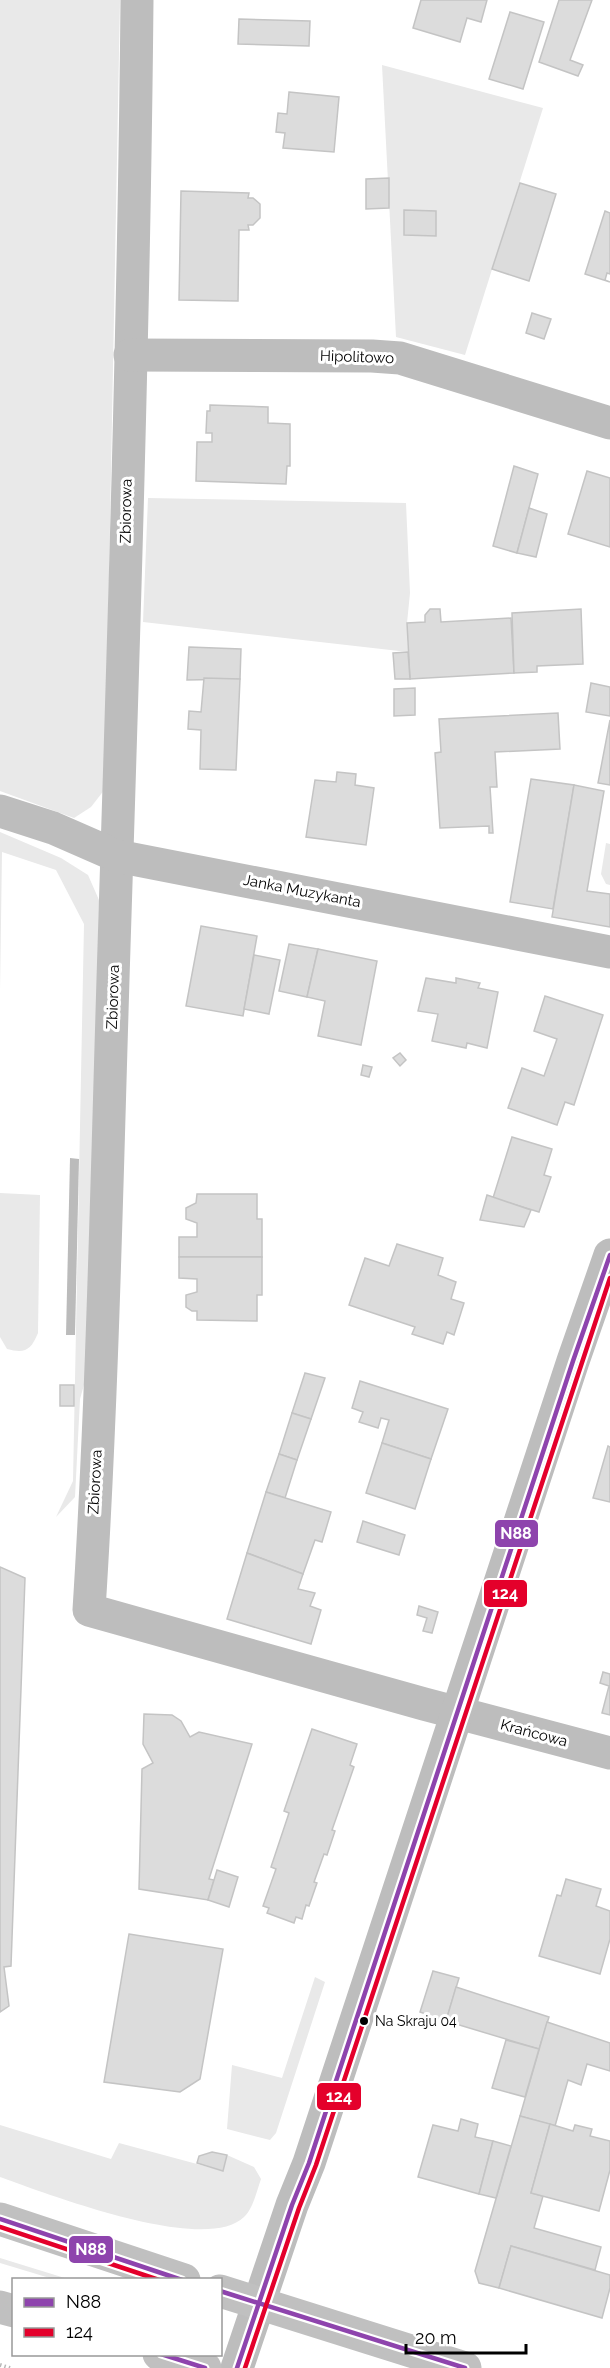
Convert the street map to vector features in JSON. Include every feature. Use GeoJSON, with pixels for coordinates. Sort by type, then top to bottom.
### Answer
{"type":"FeatureCollection","features":[{"type":"Feature","properties":{"kind":"main road"},"geometry":{"type":"LineString","coordinates":[[0,2219],[178,2278]]}},
{"type":"Feature","properties":{"kind":"main road"},"geometry":{"type":"LineString","coordinates":[[222,2292],[465,2368]]}},
{"type":"Feature","properties":{"kind":"main road"},"geometry":{"type":"LineString","coordinates":[[163,2356],[205,2368]]}},
{"type":"Feature","properties":{"kind":"street","name":"Zbiorowa"},"geometry":{"type":"LineString","coordinates":[[137,0],[117,856],[100,1378],[89,1610],[458,1713]]}},
{"type":"Feature","properties":{"kind":"street","name":"Hipolitowo"},"geometry":{"type":"LineString","coordinates":[[130,355],[400,358],[610,423]]}},
{"type":"Feature","properties":{"kind":"street","name":"Janka Muzykanta"},"geometry":{"type":"LineString","coordinates":[[0,811],[53,828],[117,856],[610,952]]}},
{"type":"Feature","properties":{"kind":"street"},"geometry":{"type":"LineString","coordinates":[[237,2368],[309,2163],[610,1255]]}},
{"type":"Feature","properties":{"kind":"street","name":"Krańcowa"},"geometry":{"type":"LineString","coordinates":[[458,1713],[610,1754]]}},
{"type":"Feature","properties":{"kind":"path"},"geometry":{"type":"LineString","coordinates":[[0,2365],[10,2368]]}},
{"type":"Feature","properties":{"kind":"shaded area"},"geometry":{"type":"Polygon","coordinates":[[[0,0],[120,0],[105,789],[91,807],[74,818],[0,791],[0,0]]]}},
{"type":"Feature","properties":{"kind":"shaded area"},"geometry":{"type":"Polygon","coordinates":[[[382,65],[543,108],[465,355],[396,337],[382,65]]]}},
{"type":"Feature","properties":{"kind":"shaded area"},"geometry":{"type":"Polygon","coordinates":[[[148,498],[406,503],[410,593],[407,623],[408,652],[143,622],[148,498]]]}},
{"type":"Feature","properties":{"kind":"shaded area"},"geometry":{"type":"Polygon","coordinates":[[[0,832],[61,858],[88,875],[99,900],[93,1353],[80,1399],[75,1497],[56,1517],[73,1481],[84,924],[56,870],[2,852],[0,991],[0,832]]]}},
{"type":"Feature","properties":{"kind":"shaded area"},"geometry":{"type":"Polygon","coordinates":[[[606,843],[610,844],[610,885],[606,884],[601,874],[606,843]]]}},
{"type":"Feature","properties":{"kind":"shaded area"},"geometry":{"type":"Polygon","coordinates":[[[70,1158],[79,1159],[75,1335],[66,1335],[70,1158]]]}},
{"type":"Feature","properties":{"kind":"shaded area"},"geometry":{"type":"Polygon","coordinates":[[[0,1193],[40,1195],[38,1333],[30,1347],[23,1351],[7,1349],[0,1337],[0,1193]]]}},
{"type":"Feature","properties":{"kind":"shaded area"},"geometry":{"type":"Polygon","coordinates":[[[315,1977],[325,1982],[276,2133],[270,2140],[227,2129],[232,2065],[282,2078],[315,1977]]]}},
{"type":"Feature","properties":{"kind":"shaded area"},"geometry":{"type":"Polygon","coordinates":[[[0,2125],[111,2159],[119,2143],[223,2171],[227,2155],[254,2167],[261,2179],[247,2214],[224,2227],[196,2229],[162,2226],[88,2207],[0,2177],[0,2125]]]}},
{"type":"Feature","properties":{"kind":"shaded area"},"geometry":{"type":"Polygon","coordinates":[[[0,2258],[65,2278],[50,2278],[0,2263],[0,2258]]]}},
{"type":"Feature","properties":{"kind":"building"},"geometry":{"type":"Polygon","coordinates":[[[421,0],[487,0],[481,22],[467,18],[460,42],[413,28],[421,0]]]}},
{"type":"Feature","properties":{"kind":"building"},"geometry":{"type":"Polygon","coordinates":[[[559,0],[592,0],[570,60],[583,65],[578,76],[539,62],[559,0]]]}},
{"type":"Feature","properties":{"kind":"building"},"geometry":{"type":"Polygon","coordinates":[[[510,12],[544,22],[523,89],[489,79],[510,12]]]}},
{"type":"Feature","properties":{"kind":"building"},"geometry":{"type":"Polygon","coordinates":[[[239,19],[310,21],[309,46],[238,44],[239,19]]]}},
{"type":"Feature","properties":{"kind":"building"},"geometry":{"type":"Polygon","coordinates":[[[289,92],[339,97],[334,152],[283,148],[285,133],[276,132],[278,113],[287,114],[289,92]]]}},
{"type":"Feature","properties":{"kind":"building"},"geometry":{"type":"Polygon","coordinates":[[[389,178],[389,208],[366,209],[366,179],[389,178]]]}},
{"type":"Feature","properties":{"kind":"building"},"geometry":{"type":"Polygon","coordinates":[[[520,183],[556,194],[529,281],[492,269],[520,183]]]}},
{"type":"Feature","properties":{"kind":"building"},"geometry":{"type":"Polygon","coordinates":[[[181,191],[249,193],[248,198],[253,198],[260,204],[260,218],[253,225],[248,225],[249,230],[239,230],[238,301],[179,300],[181,191]]]}},
{"type":"Feature","properties":{"kind":"building"},"geometry":{"type":"Polygon","coordinates":[[[404,210],[436,211],[436,236],[404,235],[404,210]]]}},
{"type":"Feature","properties":{"kind":"building"},"geometry":{"type":"Polygon","coordinates":[[[605,211],[610,213],[610,274],[607,273],[605,280],[610,282],[585,274],[605,211]]]}},
{"type":"Feature","properties":{"kind":"building"},"geometry":{"type":"Polygon","coordinates":[[[532,313],[551,319],[544,339],[526,333],[532,313]]]}},
{"type":"Feature","properties":{"kind":"building"},"geometry":{"type":"Polygon","coordinates":[[[210,405],[268,407],[268,423],[290,424],[290,466],[287,466],[286,484],[196,481],[197,442],[212,442],[212,433],[206,433],[207,411],[210,411],[210,405]]]}},
{"type":"Feature","properties":{"kind":"building"},"geometry":{"type":"Polygon","coordinates":[[[514,466],[538,474],[517,553],[493,546],[514,466]]]}},
{"type":"Feature","properties":{"kind":"building"},"geometry":{"type":"Polygon","coordinates":[[[587,471],[610,478],[610,547],[568,534],[587,471]]]}},
{"type":"Feature","properties":{"kind":"building"},"geometry":{"type":"Polygon","coordinates":[[[529,508],[547,514],[536,557],[517,553],[529,508]]]}},
{"type":"Feature","properties":{"kind":"building"},"geometry":{"type":"Polygon","coordinates":[[[430,609],[440,609],[441,622],[511,618],[514,673],[410,679],[407,623],[425,622],[425,615],[430,609]]]}},
{"type":"Feature","properties":{"kind":"building"},"geometry":{"type":"Polygon","coordinates":[[[581,609],[583,664],[537,666],[537,672],[514,673],[512,613],[581,609]]]}},
{"type":"Feature","properties":{"kind":"building"},"geometry":{"type":"Polygon","coordinates":[[[189,647],[241,649],[240,679],[187,680],[189,647]]]}},
{"type":"Feature","properties":{"kind":"building"},"geometry":{"type":"Polygon","coordinates":[[[408,652],[410,679],[395,679],[393,653],[408,652]]]}},
{"type":"Feature","properties":{"kind":"building"},"geometry":{"type":"Polygon","coordinates":[[[204,678],[240,679],[236,770],[200,769],[201,730],[188,729],[189,711],[201,712],[204,678]]]}},
{"type":"Feature","properties":{"kind":"building"},"geometry":{"type":"Polygon","coordinates":[[[591,683],[610,687],[610,716],[586,712],[591,683]]]}},
{"type":"Feature","properties":{"kind":"building"},"geometry":{"type":"Polygon","coordinates":[[[415,688],[415,715],[394,716],[394,689],[415,688]]]}},
{"type":"Feature","properties":{"kind":"building"},"geometry":{"type":"Polygon","coordinates":[[[558,713],[560,749],[495,752],[497,787],[490,787],[493,833],[489,833],[489,826],[440,828],[435,753],[441,752],[439,719],[558,713]]]}},
{"type":"Feature","properties":{"kind":"building"},"geometry":{"type":"Polygon","coordinates":[[[610,720],[610,785],[598,783],[610,720]]]}},
{"type":"Feature","properties":{"kind":"building"},"geometry":{"type":"Polygon","coordinates":[[[337,772],[356,774],[355,785],[374,788],[366,845],[306,837],[315,780],[336,782],[337,772]]]}},
{"type":"Feature","properties":{"kind":"building"},"geometry":{"type":"Polygon","coordinates":[[[531,779],[574,785],[553,909],[510,902],[531,779]]]}},
{"type":"Feature","properties":{"kind":"building"},"geometry":{"type":"Polygon","coordinates":[[[574,785],[604,791],[587,891],[610,894],[610,927],[552,917],[574,785]]]}},
{"type":"Feature","properties":{"kind":"building"},"geometry":{"type":"Polygon","coordinates":[[[201,926],[257,936],[243,1016],[186,1006],[201,926]]]}},
{"type":"Feature","properties":{"kind":"building"},"geometry":{"type":"Polygon","coordinates":[[[289,944],[318,949],[307,997],[279,991],[289,944]]]}},
{"type":"Feature","properties":{"kind":"building"},"geometry":{"type":"Polygon","coordinates":[[[318,949],[377,961],[361,1045],[318,1036],[325,1001],[307,997],[318,949]]]}},
{"type":"Feature","properties":{"kind":"building"},"geometry":{"type":"Polygon","coordinates":[[[254,955],[280,960],[269,1014],[244,1009],[254,955]]]}},
{"type":"Feature","properties":{"kind":"building"},"geometry":{"type":"Polygon","coordinates":[[[426,978],[456,983],[456,978],[480,983],[478,988],[498,992],[487,1048],[467,1043],[466,1048],[432,1041],[438,1014],[418,1011],[426,978]]]}},
{"type":"Feature","properties":{"kind":"building"},"geometry":{"type":"Polygon","coordinates":[[[545,996],[603,1015],[574,1105],[565,1102],[557,1125],[508,1108],[522,1068],[544,1076],[557,1039],[534,1031],[545,996]]]}},
{"type":"Feature","properties":{"kind":"building"},"geometry":{"type":"Polygon","coordinates":[[[400,1053],[406,1060],[400,1066],[393,1058],[400,1053]]]}},
{"type":"Feature","properties":{"kind":"building"},"geometry":{"type":"Polygon","coordinates":[[[363,1065],[372,1067],[369,1077],[361,1075],[363,1065]]]}},
{"type":"Feature","properties":{"kind":"building"},"geometry":{"type":"Polygon","coordinates":[[[512,1137],[552,1149],[544,1175],[551,1177],[539,1212],[493,1198],[512,1137]]]}},
{"type":"Feature","properties":{"kind":"building"},"geometry":{"type":"Polygon","coordinates":[[[197,1194],[257,1194],[257,1219],[262,1219],[262,1257],[179,1257],[179,1237],[197,1237],[197,1223],[186,1219],[186,1208],[196,1203],[197,1194]]]}},
{"type":"Feature","properties":{"kind":"building"},"geometry":{"type":"Polygon","coordinates":[[[487,1195],[531,1210],[524,1227],[480,1220],[487,1195]]]}},
{"type":"Feature","properties":{"kind":"building"},"geometry":{"type":"Polygon","coordinates":[[[397,1244],[443,1258],[438,1275],[456,1282],[451,1299],[464,1303],[454,1335],[447,1332],[443,1344],[412,1334],[415,1327],[349,1305],[365,1258],[389,1266],[397,1244]]]}},
{"type":"Feature","properties":{"kind":"building"},"geometry":{"type":"Polygon","coordinates":[[[179,1257],[262,1257],[262,1295],[257,1295],[257,1321],[197,1320],[197,1311],[186,1307],[186,1295],[197,1292],[197,1279],[179,1278],[179,1257]]]}},
{"type":"Feature","properties":{"kind":"building"},"geometry":{"type":"Polygon","coordinates":[[[305,1373],[325,1378],[311,1419],[292,1413],[305,1373]]]}},
{"type":"Feature","properties":{"kind":"building"},"geometry":{"type":"Polygon","coordinates":[[[360,1381],[448,1409],[431,1459],[382,1443],[389,1420],[381,1418],[378,1428],[359,1422],[363,1412],[352,1408],[360,1381]]]}},
{"type":"Feature","properties":{"kind":"building"},"geometry":{"type":"Polygon","coordinates":[[[60,1385],[74,1385],[74,1406],[60,1406],[60,1385]]]}},
{"type":"Feature","properties":{"kind":"building"},"geometry":{"type":"Polygon","coordinates":[[[292,1413],[311,1419],[297,1460],[279,1454],[292,1413]]]}},
{"type":"Feature","properties":{"kind":"building"},"geometry":{"type":"Polygon","coordinates":[[[382,1443],[431,1459],[415,1509],[366,1493],[382,1443]]]}},
{"type":"Feature","properties":{"kind":"building"},"geometry":{"type":"Polygon","coordinates":[[[608,1446],[610,1447],[610,1502],[593,1498],[608,1446]]]}},
{"type":"Feature","properties":{"kind":"building"},"geometry":{"type":"Polygon","coordinates":[[[279,1454],[297,1460],[285,1498],[266,1492],[279,1454]]]}},
{"type":"Feature","properties":{"kind":"building"},"geometry":{"type":"Polygon","coordinates":[[[266,1492],[331,1512],[322,1542],[315,1540],[303,1574],[247,1553],[266,1492]]]}},
{"type":"Feature","properties":{"kind":"building"},"geometry":{"type":"Polygon","coordinates":[[[363,1521],[405,1535],[399,1555],[357,1542],[363,1521]]]}},
{"type":"Feature","properties":{"kind":"building"},"geometry":{"type":"Polygon","coordinates":[[[247,1553],[303,1574],[298,1589],[315,1593],[310,1606],[321,1610],[311,1644],[227,1619],[247,1553]]]}},
{"type":"Feature","properties":{"kind":"building"},"geometry":{"type":"Polygon","coordinates":[[[0,1567],[25,1578],[11,1966],[4,1967],[9,2006],[0,2012],[0,1567]]]}},
{"type":"Feature","properties":{"kind":"building"},"geometry":{"type":"Polygon","coordinates":[[[419,1606],[438,1612],[432,1633],[423,1631],[427,1618],[417,1615],[419,1606]]]}},
{"type":"Feature","properties":{"kind":"building"},"geometry":{"type":"Polygon","coordinates":[[[603,1672],[610,1674],[610,1715],[602,1713],[609,1686],[600,1683],[603,1672]]]}},
{"type":"Feature","properties":{"kind":"building"},"geometry":{"type":"Polygon","coordinates":[[[144,1714],[172,1715],[181,1721],[190,1737],[199,1732],[252,1744],[209,1879],[214,1880],[208,1900],[139,1889],[142,1769],[153,1763],[143,1744],[144,1714]]]}},
{"type":"Feature","properties":{"kind":"building"},"geometry":{"type":"Polygon","coordinates":[[[312,1729],[357,1744],[350,1765],[354,1767],[332,1830],[335,1831],[327,1855],[324,1854],[314,1882],[317,1883],[309,1906],[306,1905],[302,1919],[296,1917],[294,1923],[267,1913],[269,1908],[263,1906],[276,1869],[271,1867],[289,1813],[284,1811],[312,1729]]]}},
{"type":"Feature","properties":{"kind":"building"},"geometry":{"type":"Polygon","coordinates":[[[217,1870],[238,1877],[229,1907],[208,1900],[217,1870]]]}},
{"type":"Feature","properties":{"kind":"building"},"geometry":{"type":"Polygon","coordinates":[[[566,1879],[601,1889],[596,1906],[610,1911],[610,1939],[600,1974],[539,1956],[557,1895],[561,1896],[566,1879]]]}},
{"type":"Feature","properties":{"kind":"building"},"geometry":{"type":"Polygon","coordinates":[[[129,1934],[223,1949],[200,2079],[180,2092],[104,2082],[129,1934]]]}},
{"type":"Feature","properties":{"kind":"building"},"geometry":{"type":"Polygon","coordinates":[[[433,1971],[459,1978],[446,2021],[420,2012],[433,1971]]]}},
{"type":"Feature","properties":{"kind":"building"},"geometry":{"type":"Polygon","coordinates":[[[456,1987],[549,2017],[539,2049],[446,2021],[456,1987]]]}},
{"type":"Feature","properties":{"kind":"building"},"geometry":{"type":"Polygon","coordinates":[[[547,2022],[610,2043],[610,2071],[587,2064],[581,2085],[568,2080],[555,2126],[520,2116],[547,2022]]]}},
{"type":"Feature","properties":{"kind":"building"},"geometry":{"type":"Polygon","coordinates":[[[506,2040],[539,2049],[525,2097],[492,2088],[506,2040]]]}},
{"type":"Feature","properties":{"kind":"building"},"geometry":{"type":"Polygon","coordinates":[[[520,2116],[550,2124],[531,2193],[543,2196],[534,2228],[601,2247],[595,2270],[511,2246],[499,2288],[479,2283],[475,2271],[520,2116]]]}},
{"type":"Feature","properties":{"kind":"building"},"geometry":{"type":"Polygon","coordinates":[[[461,2119],[478,2124],[475,2137],[493,2141],[479,2194],[418,2177],[433,2125],[458,2131],[461,2119]]]}},
{"type":"Feature","properties":{"kind":"building"},"geometry":{"type":"Polygon","coordinates":[[[550,2124],[573,2131],[575,2125],[592,2129],[590,2136],[610,2141],[610,2170],[599,2211],[531,2193],[550,2124]]]}},
{"type":"Feature","properties":{"kind":"building"},"geometry":{"type":"Polygon","coordinates":[[[493,2141],[511,2146],[496,2198],[479,2194],[493,2141]]]}},
{"type":"Feature","properties":{"kind":"building"},"geometry":{"type":"Polygon","coordinates":[[[212,2152],[227,2155],[223,2171],[197,2163],[199,2156],[212,2152]]]}},
{"type":"Feature","properties":{"kind":"building"},"geometry":{"type":"Polygon","coordinates":[[[511,2246],[610,2275],[610,2288],[602,2318],[499,2288],[511,2246]]]}},
{"type":"Feature","properties":{"kind":"transit line","name":"N88"},"geometry":{"type":"LineString","coordinates":[[237,2368],[292,2205],[309,2163],[610,1255]]}},
{"type":"Feature","properties":{"kind":"transit line","name":"124"},"geometry":{"type":"LineString","coordinates":[[245,2368],[299,2208],[316,2165],[610,1278]]}},
{"type":"Feature","properties":{"kind":"transit line","name":"N88"},"geometry":{"type":"LineString","coordinates":[[0,2219],[176,2278]]}},
{"type":"Feature","properties":{"kind":"transit line","name":"124"},"geometry":{"type":"LineString","coordinates":[[0,2227],[153,2278]]}},
{"type":"Feature","properties":{"kind":"transit line","name":"N88"},"geometry":{"type":"LineString","coordinates":[[222,2292],[465,2368]]}},
{"type":"Feature","properties":{"kind":"transit line","name":"N88"},"geometry":{"type":"LineString","coordinates":[[167,2356],[205,2368]]}},
{"type":"Feature","properties":{"kind":"place","name":"Na Skraju 04"},"geometry":{"type":"Point","coordinates":[364,2021]}}]}
